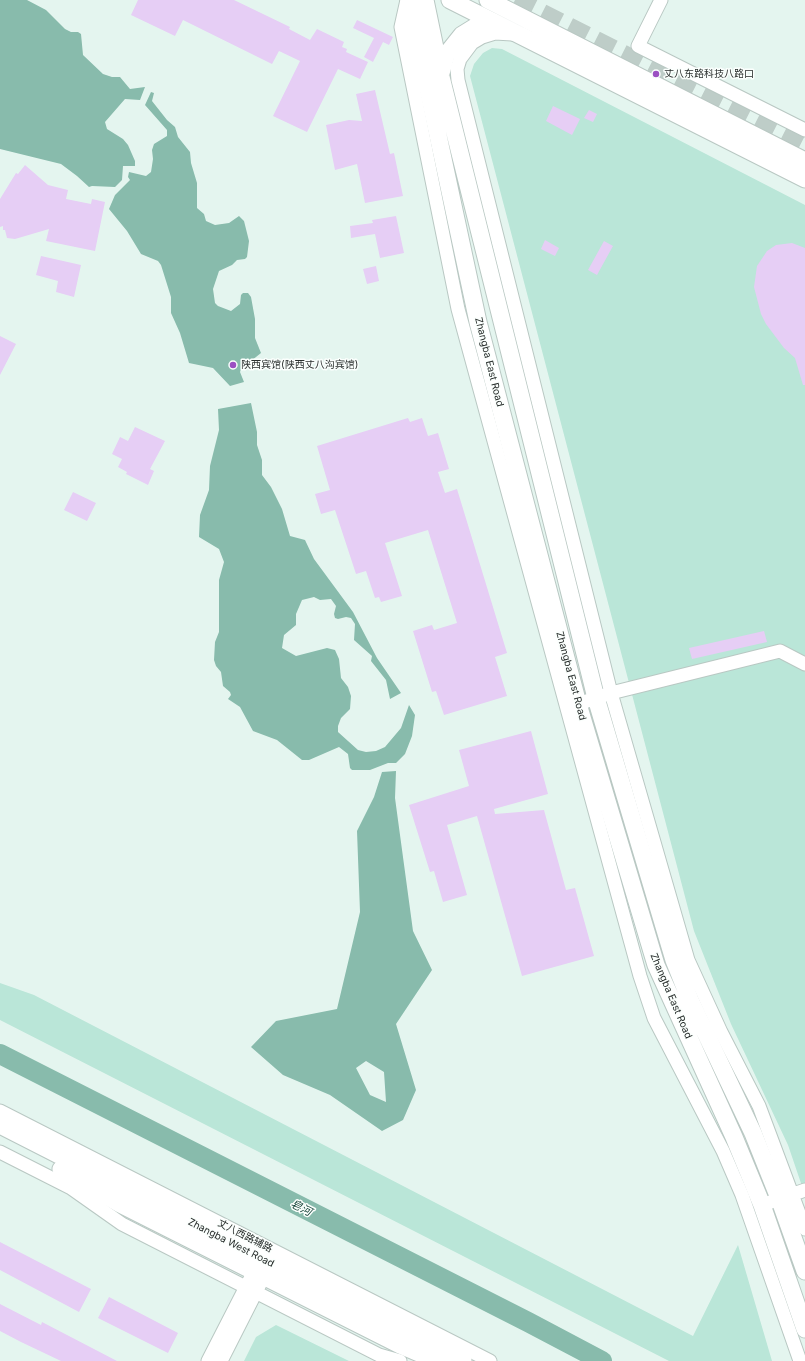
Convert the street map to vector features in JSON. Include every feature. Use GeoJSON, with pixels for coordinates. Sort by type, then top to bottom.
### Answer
{"type":"FeatureCollection","features":[{"type":"Feature","properties":{"kind":"main road","name":"Zhangba East Road"},"geometry":{"type":"LineString","coordinates":[[408,0],[478,322],[578,704],[656,965],[734,1137],[762,1205],[805,1329]]}},
{"type":"Feature","properties":{"kind":"main road","name":"Zhangba East Road"},"geometry":{"type":"LineString","coordinates":[[425,0],[440,77],[674,960],[690,1000],[753,1133],[792,1194],[805,1271]]}},
{"type":"Feature","properties":{"kind":"main road"},"geometry":{"type":"LineString","coordinates":[[450,0],[805,179]]}},
{"type":"Feature","properties":{"kind":"main road"},"geometry":{"type":"LineString","coordinates":[[488,0],[805,161]]}},
{"type":"Feature","properties":{"kind":"main road"},"geometry":{"type":"LineString","coordinates":[[440,77],[446,55],[458,39],[479,24],[489,22],[496,24]]}},
{"type":"Feature","properties":{"kind":"main road","name":"Zhangba West Road"},"geometry":{"type":"LineString","coordinates":[[0,1125],[400,1345],[438,1361]]}},
{"type":"Feature","properties":{"kind":"main road","name":"Zhangba West Road"},"geometry":{"type":"LineString","coordinates":[[0,1138],[76,1177],[120,1204],[463,1361]]}},
{"type":"Feature","properties":{"kind":"street"},"geometry":{"type":"LineString","coordinates":[[408,0],[402,27],[458,309],[640,976],[654,1018],[723,1152],[742,1195],[800,1361]]}},
{"type":"Feature","properties":{"kind":"street"},"geometry":{"type":"LineString","coordinates":[[661,0],[638,46],[805,130]]}},
{"type":"Feature","properties":{"kind":"street","name":"Zhangba East Road"},"geometry":{"type":"LineString","coordinates":[[530,40],[502,32],[482,37],[465,50],[458,64],[458,80],[603,696]]}},
{"type":"Feature","properties":{"kind":"street"},"geometry":{"type":"LineString","coordinates":[[578,704],[603,696],[780,652],[805,664]]}},
{"type":"Feature","properties":{"kind":"street","name":"丈八西路辅路"},"geometry":{"type":"LineString","coordinates":[[0,1111],[262,1269],[379,1355],[400,1361]]}},
{"type":"Feature","properties":{"kind":"street","name":"丈八西路辅路"},"geometry":{"type":"LineString","coordinates":[[0,1152],[71,1188],[122,1224],[262,1269],[490,1361]]}},
{"type":"Feature","properties":{"kind":"street"},"geometry":{"type":"LineString","coordinates":[[762,1205],[792,1194]]}},
{"type":"Feature","properties":{"kind":"street","name":"Zhangba East Road"},"geometry":{"type":"LineString","coordinates":[[792,1194],[805,1229]]}},
{"type":"Feature","properties":{"kind":"street"},"geometry":{"type":"LineString","coordinates":[[208,1361],[262,1269]]}},
{"type":"Feature","properties":{"kind":"street"},"geometry":{"type":"LineString","coordinates":[[222,1361],[262,1269]]}},
{"type":"Feature","properties":{"kind":"shaded area"},"geometry":{"type":"Polygon","coordinates":[[[0,0],[27,0],[46,10],[65,29],[81,34],[83,55],[103,74],[112,77],[120,77],[130,89],[145,87],[140,100],[125,99],[105,122],[107,129],[123,139],[128,145],[135,161],[135,166],[123,166],[122,180],[115,187],[89,187],[61,164],[0,149],[0,0]]]}},
{"type":"Feature","properties":{"kind":"shaded area"},"geometry":{"type":"Polygon","coordinates":[[[492,48],[502,49],[805,205],[805,1195],[788,1145],[731,1024],[694,931],[470,76],[474,64],[483,53],[492,48]]]}},
{"type":"Feature","properties":{"kind":"shaded area"},"geometry":{"type":"Polygon","coordinates":[[[151,92],[154,93],[152,101],[167,120],[175,127],[178,137],[190,152],[191,163],[197,183],[197,208],[204,214],[206,221],[215,225],[229,223],[239,216],[244,221],[249,241],[247,257],[245,259],[237,260],[232,265],[219,271],[213,289],[215,303],[218,306],[231,311],[240,304],[241,295],[243,293],[248,293],[251,297],[255,319],[255,338],[261,353],[241,369],[240,372],[244,382],[230,386],[213,368],[189,363],[180,333],[171,313],[171,297],[161,265],[158,261],[141,254],[127,231],[109,209],[115,195],[130,180],[128,177],[129,172],[146,176],[151,172],[153,159],[152,150],[154,144],[167,136],[167,130],[145,105],[151,92]]]}},
{"type":"Feature","properties":{"kind":"shaded area"},"geometry":{"type":"Polygon","coordinates":[[[251,403],[257,432],[257,445],[262,460],[262,475],[271,487],[282,509],[290,536],[305,540],[314,559],[353,612],[377,658],[401,693],[390,699],[386,680],[371,661],[372,656],[354,640],[355,624],[351,618],[335,618],[334,614],[336,606],[331,599],[320,600],[314,597],[302,600],[296,614],[296,625],[284,635],[282,648],[296,656],[327,648],[335,650],[339,659],[341,678],[348,687],[351,696],[350,709],[341,718],[338,726],[338,732],[358,750],[366,752],[376,751],[385,747],[401,728],[409,705],[415,715],[412,736],[405,754],[396,763],[388,763],[370,770],[352,770],[350,768],[348,754],[339,747],[309,760],[302,760],[277,740],[253,731],[240,707],[228,699],[231,695],[230,692],[223,686],[221,672],[216,666],[214,660],[215,642],[219,632],[219,580],[224,562],[219,549],[199,537],[200,515],[209,490],[210,466],[219,430],[218,409],[251,403]]]}},
{"type":"Feature","properties":{"kind":"shaded area"},"geometry":{"type":"Polygon","coordinates":[[[396,771],[395,798],[413,931],[432,970],[396,1024],[416,1090],[403,1120],[382,1131],[330,1095],[283,1075],[251,1047],[276,1021],[337,1009],[360,912],[357,831],[374,797],[382,772],[396,771]],[[366,1061],[356,1068],[370,1095],[386,1102],[384,1072],[366,1061]]]}},
{"type":"Feature","properties":{"kind":"shaded area"},"geometry":{"type":"Polygon","coordinates":[[[0,983],[34,995],[693,1336],[738,1245],[772,1361],[669,1361],[0,1020],[0,983]]]}},
{"type":"Feature","properties":{"kind":"shaded area"},"geometry":{"type":"Polygon","coordinates":[[[276,1325],[349,1361],[244,1361],[256,1337],[276,1325]]]}},
{"type":"Feature","properties":{"kind":"building"},"geometry":{"type":"Polygon","coordinates":[[[138,0],[234,0],[290,27],[289,29],[310,40],[317,29],[344,42],[342,47],[347,49],[346,52],[368,62],[360,79],[338,69],[307,132],[273,116],[300,61],[279,51],[272,64],[183,20],[175,36],[131,15],[138,0]]]}},
{"type":"Feature","properties":{"kind":"building"},"geometry":{"type":"Polygon","coordinates":[[[357,20],[393,37],[389,45],[383,42],[373,62],[364,57],[374,38],[353,28],[357,20]]]}},
{"type":"Feature","properties":{"kind":"building"},"geometry":{"type":"Polygon","coordinates":[[[375,90],[390,154],[394,153],[403,196],[365,203],[357,164],[335,170],[326,125],[349,120],[362,121],[356,94],[375,90]]]}},
{"type":"Feature","properties":{"kind":"building"},"geometry":{"type":"Polygon","coordinates":[[[553,106],[580,119],[572,135],[546,121],[553,106]]]}},
{"type":"Feature","properties":{"kind":"building"},"geometry":{"type":"Polygon","coordinates":[[[589,110],[597,114],[593,122],[584,118],[589,110]]]}},
{"type":"Feature","properties":{"kind":"building"},"geometry":{"type":"Polygon","coordinates":[[[25,165],[48,185],[68,190],[66,199],[91,204],[92,199],[105,202],[95,251],[46,241],[49,229],[15,239],[7,238],[5,230],[3,230],[3,226],[0,227],[0,199],[16,173],[18,174],[25,165]]]}},
{"type":"Feature","properties":{"kind":"building"},"geometry":{"type":"Polygon","coordinates":[[[396,216],[404,253],[380,258],[375,234],[351,238],[350,226],[373,223],[372,220],[396,216]]]}},
{"type":"Feature","properties":{"kind":"building"},"geometry":{"type":"Polygon","coordinates":[[[545,240],[559,248],[555,256],[541,249],[545,240]]]}},
{"type":"Feature","properties":{"kind":"building"},"geometry":{"type":"Polygon","coordinates":[[[604,241],[613,246],[597,275],[588,270],[604,241]]]}},
{"type":"Feature","properties":{"kind":"building"},"geometry":{"type":"Polygon","coordinates":[[[792,243],[805,248],[805,385],[803,385],[795,358],[784,348],[766,324],[761,314],[754,287],[757,266],[767,251],[776,245],[792,243]]]}},
{"type":"Feature","properties":{"kind":"building"},"geometry":{"type":"Polygon","coordinates":[[[41,256],[81,265],[74,297],[56,292],[58,281],[36,275],[41,256]]]}},
{"type":"Feature","properties":{"kind":"building"},"geometry":{"type":"Polygon","coordinates":[[[376,266],[379,281],[367,284],[363,269],[376,266]]]}},
{"type":"Feature","properties":{"kind":"building"},"geometry":{"type":"Polygon","coordinates":[[[0,336],[16,344],[0,375],[0,336]]]}},
{"type":"Feature","properties":{"kind":"building"},"geometry":{"type":"Polygon","coordinates":[[[408,418],[410,422],[422,418],[428,436],[438,433],[449,469],[438,472],[445,493],[457,489],[507,653],[495,657],[507,696],[444,715],[436,691],[432,692],[413,631],[432,625],[434,630],[457,623],[428,530],[385,543],[402,596],[381,602],[379,597],[375,598],[366,571],[356,574],[335,510],[321,514],[315,494],[330,490],[317,446],[408,418]]]}},
{"type":"Feature","properties":{"kind":"building"},"geometry":{"type":"Polygon","coordinates":[[[135,427],[165,441],[150,469],[154,471],[148,485],[126,474],[127,472],[118,467],[122,459],[112,454],[120,437],[128,441],[135,427]]]}},
{"type":"Feature","properties":{"kind":"building"},"geometry":{"type":"Polygon","coordinates":[[[73,492],[96,503],[87,521],[64,510],[73,492]]]}},
{"type":"Feature","properties":{"kind":"building"},"geometry":{"type":"Polygon","coordinates":[[[764,631],[767,642],[692,659],[689,648],[764,631]]]}},
{"type":"Feature","properties":{"kind":"building"},"geometry":{"type":"Polygon","coordinates":[[[531,731],[548,794],[494,809],[495,814],[544,810],[566,890],[575,888],[594,956],[522,976],[477,816],[447,825],[467,895],[443,902],[434,871],[430,872],[409,805],[469,786],[459,750],[531,731]]]}},
{"type":"Feature","properties":{"kind":"building"},"geometry":{"type":"Polygon","coordinates":[[[0,1242],[91,1289],[79,1312],[0,1270],[0,1242]]]}},
{"type":"Feature","properties":{"kind":"building"},"geometry":{"type":"Polygon","coordinates":[[[109,1297],[178,1333],[168,1353],[98,1318],[109,1297]]]}},
{"type":"Feature","properties":{"kind":"building"},"geometry":{"type":"Polygon","coordinates":[[[0,1304],[41,1325],[42,1322],[117,1361],[61,1361],[21,1342],[0,1331],[0,1304]]]}},
{"type":"Feature","properties":{"kind":"waterway","name":"皂河"},"geometry":{"type":"LineString","coordinates":[[0,1054],[602,1361]]}},
{"type":"Feature","properties":{"kind":"tunnel"},"geometry":{"type":"LineString","coordinates":[[515,0],[805,147]]}},
{"type":"Feature","properties":{"kind":"place","name":"丈八东路科技八路口"},"geometry":{"type":"Point","coordinates":[656,74]}},
{"type":"Feature","properties":{"kind":"place","name":"陕西宾馆(陕西丈八沟宾馆)"},"geometry":{"type":"Point","coordinates":[233,365]}}]}
